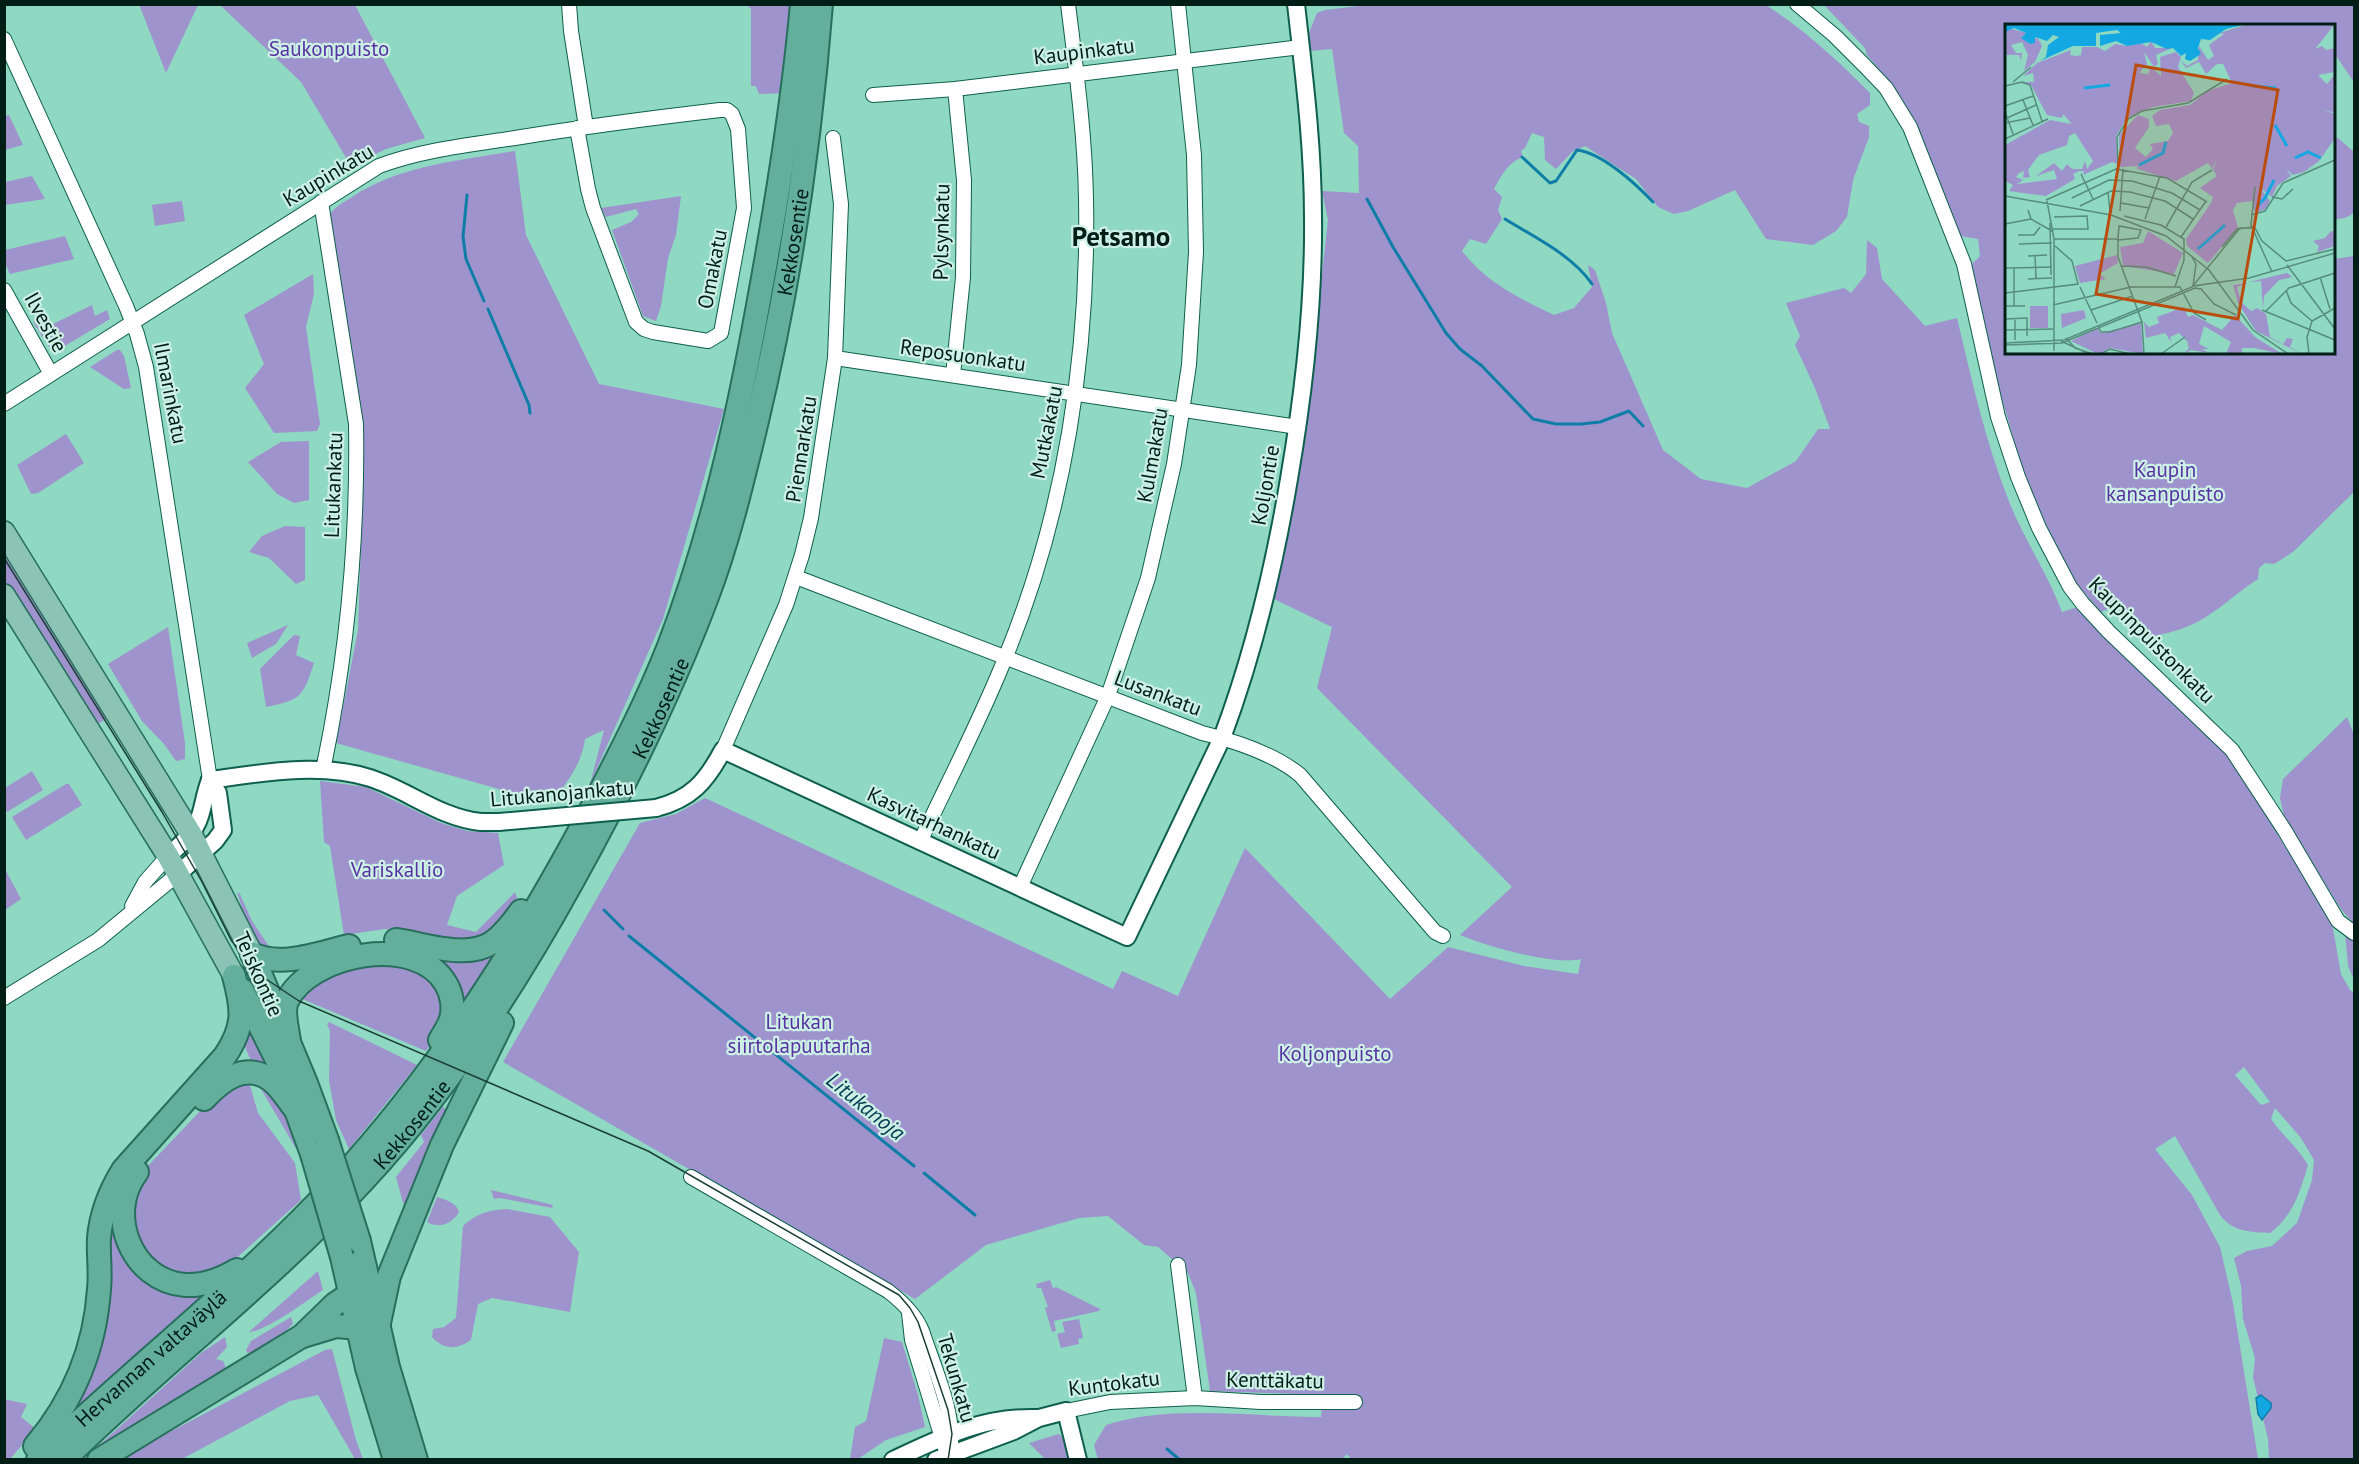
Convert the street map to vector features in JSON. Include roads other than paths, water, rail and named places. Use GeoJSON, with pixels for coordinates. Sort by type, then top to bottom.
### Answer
{"type":"FeatureCollection","features":[{"type":"Feature","properties":{"kind":"highway","name":"Kekkosentie"},"geometry":{"type":"LineString","coordinates":[[261,1256],[338,1181],[428,1073],[500,970],[605,783],[650,690],[669,645],[701,551],[726,466],[753,336],[789,126],[802,4]]}},
{"type":"Feature","properties":{"kind":"highway","name":"Kekkosentie"},"geometry":{"type":"LineString","coordinates":[[247,1296],[311,1236],[394,1146],[476,1040],[553,917],[634,763],[678,670],[709,593],[733,513],[779,325],[804,165],[821,4]]}},
{"type":"Feature","properties":{"kind":"highway"},"geometry":{"type":"LineString","coordinates":[[252,954],[269,960],[279,960],[379,940],[395,940],[456,950],[482,948],[501,936],[521,911],[546,891]]}},
{"type":"Feature","properties":{"kind":"highway"},"geometry":{"type":"LineString","coordinates":[[302,1336],[336,1326],[369,1326],[369,1283],[442,1144],[553,917]]}},
{"type":"Feature","properties":{"kind":"highway"},"geometry":{"type":"LineString","coordinates":[[289,1042],[286,1006],[291,994],[309,976],[329,966],[367,955],[395,953],[407,955],[435,970],[450,993],[452,1011],[450,1021],[434,1052],[428,1073]]}},
{"type":"Feature","properties":{"kind":"highway","name":"Teiskontie"},"geometry":{"type":"LineString","coordinates":[[252,954],[289,1042],[319,1147],[343,1260],[369,1283]]}},
{"type":"Feature","properties":{"kind":"highway"},"geometry":{"type":"LineString","coordinates":[[23,1460],[49,1430],[66,1403],[79,1379],[87,1356],[99,1296],[101,1226],[114,1184],[123,1170],[225,1056],[232,1044],[241,1022],[241,1006],[234,976]]}},
{"type":"Feature","properties":{"kind":"highway","name":"Teiskontie"},"geometry":{"type":"LineString","coordinates":[[234,976],[256,1015],[280,1066],[295,1110],[319,1147],[359,1241],[369,1283],[370,1378],[395,1460]]}},
{"type":"Feature","properties":{"kind":"highway"},"geometry":{"type":"LineString","coordinates":[[261,1256],[211,1282],[193,1285],[173,1283],[145,1266],[132,1250],[123,1219],[125,1196],[128,1187],[144,1163],[228,1077],[247,1073],[260,1075],[270,1080],[295,1110]]}},
{"type":"Feature","properties":{"kind":"highway","name":"Hervannan valtaväylä"},"geometry":{"type":"LineString","coordinates":[[38,1460],[261,1256]]}},
{"type":"Feature","properties":{"kind":"highway"},"geometry":{"type":"LineString","coordinates":[[99,1460],[302,1336],[335,1304],[369,1283]]}},
{"type":"Feature","properties":{"kind":"highway","name":"Hervannan valtaväylä"},"geometry":{"type":"LineString","coordinates":[[64,1460],[247,1296]]}},
{"type":"Feature","properties":{"kind":"highway","name":"Teiskontie"},"geometry":{"type":"LineString","coordinates":[[369,1326],[388,1367],[416,1460]]}},
{"type":"Feature","properties":{"kind":"main road","name":"Teiskontie"},"geometry":{"type":"LineString","coordinates":[[4,532],[191,834],[252,954]]}},
{"type":"Feature","properties":{"kind":"main road","name":"Teiskontie"},"geometry":{"type":"LineString","coordinates":[[4,595],[173,865],[234,976]]}},
{"type":"Feature","properties":{"kind":"street","name":"Omakatu"},"geometry":{"type":"LineString","coordinates":[[569,4],[588,189],[636,322],[644,329],[653,332],[708,341],[721,333],[744,208],[738,129],[732,114],[727,110],[720,110]]}},
{"type":"Feature","properties":{"kind":"street","name":"Mutkakatu"},"geometry":{"type":"LineString","coordinates":[[920,842],[1006,657],[1048,527],[1067,447],[1076,393],[1085,290],[1086,209],[1085,162],[1068,4]]}},
{"type":"Feature","properties":{"kind":"street","name":"Kulmakatu"},"geometry":{"type":"LineString","coordinates":[[1020,887],[1108,696],[1148,578],[1174,464],[1188,366],[1196,252],[1194,155],[1178,4]]}},
{"type":"Feature","properties":{"kind":"street","name":"Koljontie"},"geometry":{"type":"LineString","coordinates":[[1123,940],[1222,738],[1246,669],[1266,600],[1298,427],[1308,346],[1313,254],[1312,174],[1296,4]]}},
{"type":"Feature","properties":{"kind":"street","name":"Kaupinpuistonkatu"},"geometry":{"type":"LineString","coordinates":[[1797,4],[1864,64],[1886,88],[1910,127],[1964,264],[1998,417],[2028,504],[2070,587],[2083,604],[2232,750],[2285,831],[2338,921],[2355,933]]}},
{"type":"Feature","properties":{"kind":"street","name":"Ilmarinkatu"},"geometry":{"type":"LineString","coordinates":[[4,39],[132,321],[150,382],[210,780],[218,793],[223,830],[221,835],[201,854]]}},
{"type":"Feature","properties":{"kind":"street","name":"Kaupinkatu"},"geometry":{"type":"LineString","coordinates":[[873,95],[955,89],[1301,47]]}},
{"type":"Feature","properties":{"kind":"street","name":"Pylsynkatu"},"geometry":{"type":"LineString","coordinates":[[953,375],[963,278],[964,180],[955,89]]}},
{"type":"Feature","properties":{"kind":"street","name":"Kaupinkatu"},"geometry":{"type":"LineString","coordinates":[[4,404],[379,166],[412,155],[582,128],[720,110]]}},
{"type":"Feature","properties":{"kind":"street","name":"Piennarkatu"},"geometry":{"type":"LineString","coordinates":[[723,750],[769,648],[796,577],[811,518],[835,358],[842,204],[833,138]]}},
{"type":"Feature","properties":{"kind":"street","name":"Litukankatu"},"geometry":{"type":"LineString","coordinates":[[321,202],[356,424],[351,596],[345,648],[323,770]]}},
{"type":"Feature","properties":{"kind":"street","name":"Ilvestie"},"geometry":{"type":"LineString","coordinates":[[4,290],[51,374]]}},
{"type":"Feature","properties":{"kind":"street","name":"Reposuonkatu"},"geometry":{"type":"LineString","coordinates":[[835,358],[1298,427]]}},
{"type":"Feature","properties":{"kind":"street","name":"Lusankatu"},"geometry":{"type":"LineString","coordinates":[[796,577],[1202,733],[1222,738],[1281,761],[1300,775],[1435,932],[1443,936]]}},
{"type":"Feature","properties":{"kind":"street","name":"Litukanojankatu"},"geometry":{"type":"LineString","coordinates":[[210,780],[323,770],[369,778],[403,791],[447,814],[481,822],[499,822],[656,808],[680,800],[703,783],[723,750]]}},
{"type":"Feature","properties":{"kind":"street","name":"Kasvitarhankatu"},"geometry":{"type":"LineString","coordinates":[[723,750],[1020,887],[1123,940]]}},
{"type":"Feature","properties":{"kind":"street","name":"Ilmarinkatu"},"geometry":{"type":"LineString","coordinates":[[191,834],[200,816],[205,790],[210,780]]}},
{"type":"Feature","properties":{"kind":"street"},"geometry":{"type":"LineString","coordinates":[[4,998],[98,940],[128,913],[173,865],[191,834]]}},
{"type":"Feature","properties":{"kind":"street"},"geometry":{"type":"LineString","coordinates":[[128,913],[145,882],[173,865],[201,854]]}},
{"type":"Feature","properties":{"kind":"street","name":"Tekunkatu"},"geometry":{"type":"LineString","coordinates":[[691,1177],[888,1291],[909,1312],[922,1331],[948,1410],[943,1457]]}},
{"type":"Feature","properties":{"kind":"street"},"geometry":{"type":"LineString","coordinates":[[1178,1265],[1195,1398]]}},
{"type":"Feature","properties":{"kind":"street","name":"Kenttäkatu"},"geometry":{"type":"LineString","coordinates":[[1195,1398],[1261,1402],[1355,1402]]}},
{"type":"Feature","properties":{"kind":"street","name":"Kuntokatu"},"geometry":{"type":"LineString","coordinates":[[943,1457],[1014,1431],[1039,1418],[1066,1411],[1110,1402],[1195,1398]]}},
{"type":"Feature","properties":{"kind":"street"},"geometry":{"type":"LineString","coordinates":[[1066,1411],[1078,1460]]}},
{"type":"Feature","properties":{"kind":"street","name":"Kuntokatu"},"geometry":{"type":"LineString","coordinates":[[894,1460],[946,1436],[1000,1419],[1039,1418]]}},
{"type":"Feature","properties":{"kind":"water"},"geometry":{"type":"Polygon","coordinates":[[[2261,1395],[2271,1403],[2271,1408],[2262,1420],[2258,1414],[2256,1398],[2261,1395]]]}},
{"type":"Feature","properties":{"kind":"waterway"},"geometry":{"type":"LineString","coordinates":[[1522,157],[1550,183],[1556,181],[1577,150],[1587,152],[1618,170],[1653,202]]}},
{"type":"Feature","properties":{"kind":"waterway"},"geometry":{"type":"LineString","coordinates":[[467,195],[463,237],[466,259],[484,301]]}},
{"type":"Feature","properties":{"kind":"waterway"},"geometry":{"type":"LineString","coordinates":[[1367,199],[1393,247],[1446,333],[1460,349],[1482,366],[1533,419],[1556,424],[1581,424],[1600,422],[1629,411],[1643,426]]}},
{"type":"Feature","properties":{"kind":"waterway"},"geometry":{"type":"LineString","coordinates":[[1505,219],[1563,255],[1592,284]]}},
{"type":"Feature","properties":{"kind":"waterway"},"geometry":{"type":"LineString","coordinates":[[488,309],[529,405],[530,413]]}},
{"type":"Feature","properties":{"kind":"waterway"},"geometry":{"type":"LineString","coordinates":[[604,910],[623,929]]}},
{"type":"Feature","properties":{"kind":"waterway","name":"Litukanoja"},"geometry":{"type":"LineString","coordinates":[[629,936],[914,1166]]}},
{"type":"Feature","properties":{"kind":"waterway","name":"Litukanoja"},"geometry":{"type":"LineString","coordinates":[[924,1173],[975,1215]]}},
{"type":"Feature","properties":{"kind":"waterway"},"geometry":{"type":"LineString","coordinates":[[1167,1449],[1180,1460]]}},
{"type":"Feature","properties":{"kind":"tram line"},"geometry":{"type":"LineString","coordinates":[[4,558],[162,812],[202,882],[231,940],[251,966],[299,1001],[648,1151],[899,1295],[918,1322],[948,1410],[952,1434],[948,1460]]}},
{"type":"Feature","properties":{"kind":"district","name":"Petsamo"},"geometry":{"type":"Point","coordinates":[1121,236]}},
{"type":"Feature","properties":{"kind":"park label","name":"Saukonpuisto"},"geometry":{"type":"Point","coordinates":[329,48]}},
{"type":"Feature","properties":{"kind":"park label","name":"Kaupin kansanpuisto"},"geometry":{"type":"Point","coordinates":[2165,481]}},
{"type":"Feature","properties":{"kind":"park label","name":"Variskallio"},"geometry":{"type":"Point","coordinates":[397,869]}},
{"type":"Feature","properties":{"kind":"park label","name":"Litukan siirtolapuutarha"},"geometry":{"type":"Point","coordinates":[799,1033]}},
{"type":"Feature","properties":{"kind":"park label","name":"Koljonpuisto"},"geometry":{"type":"Point","coordinates":[1335,1053]}}]}
